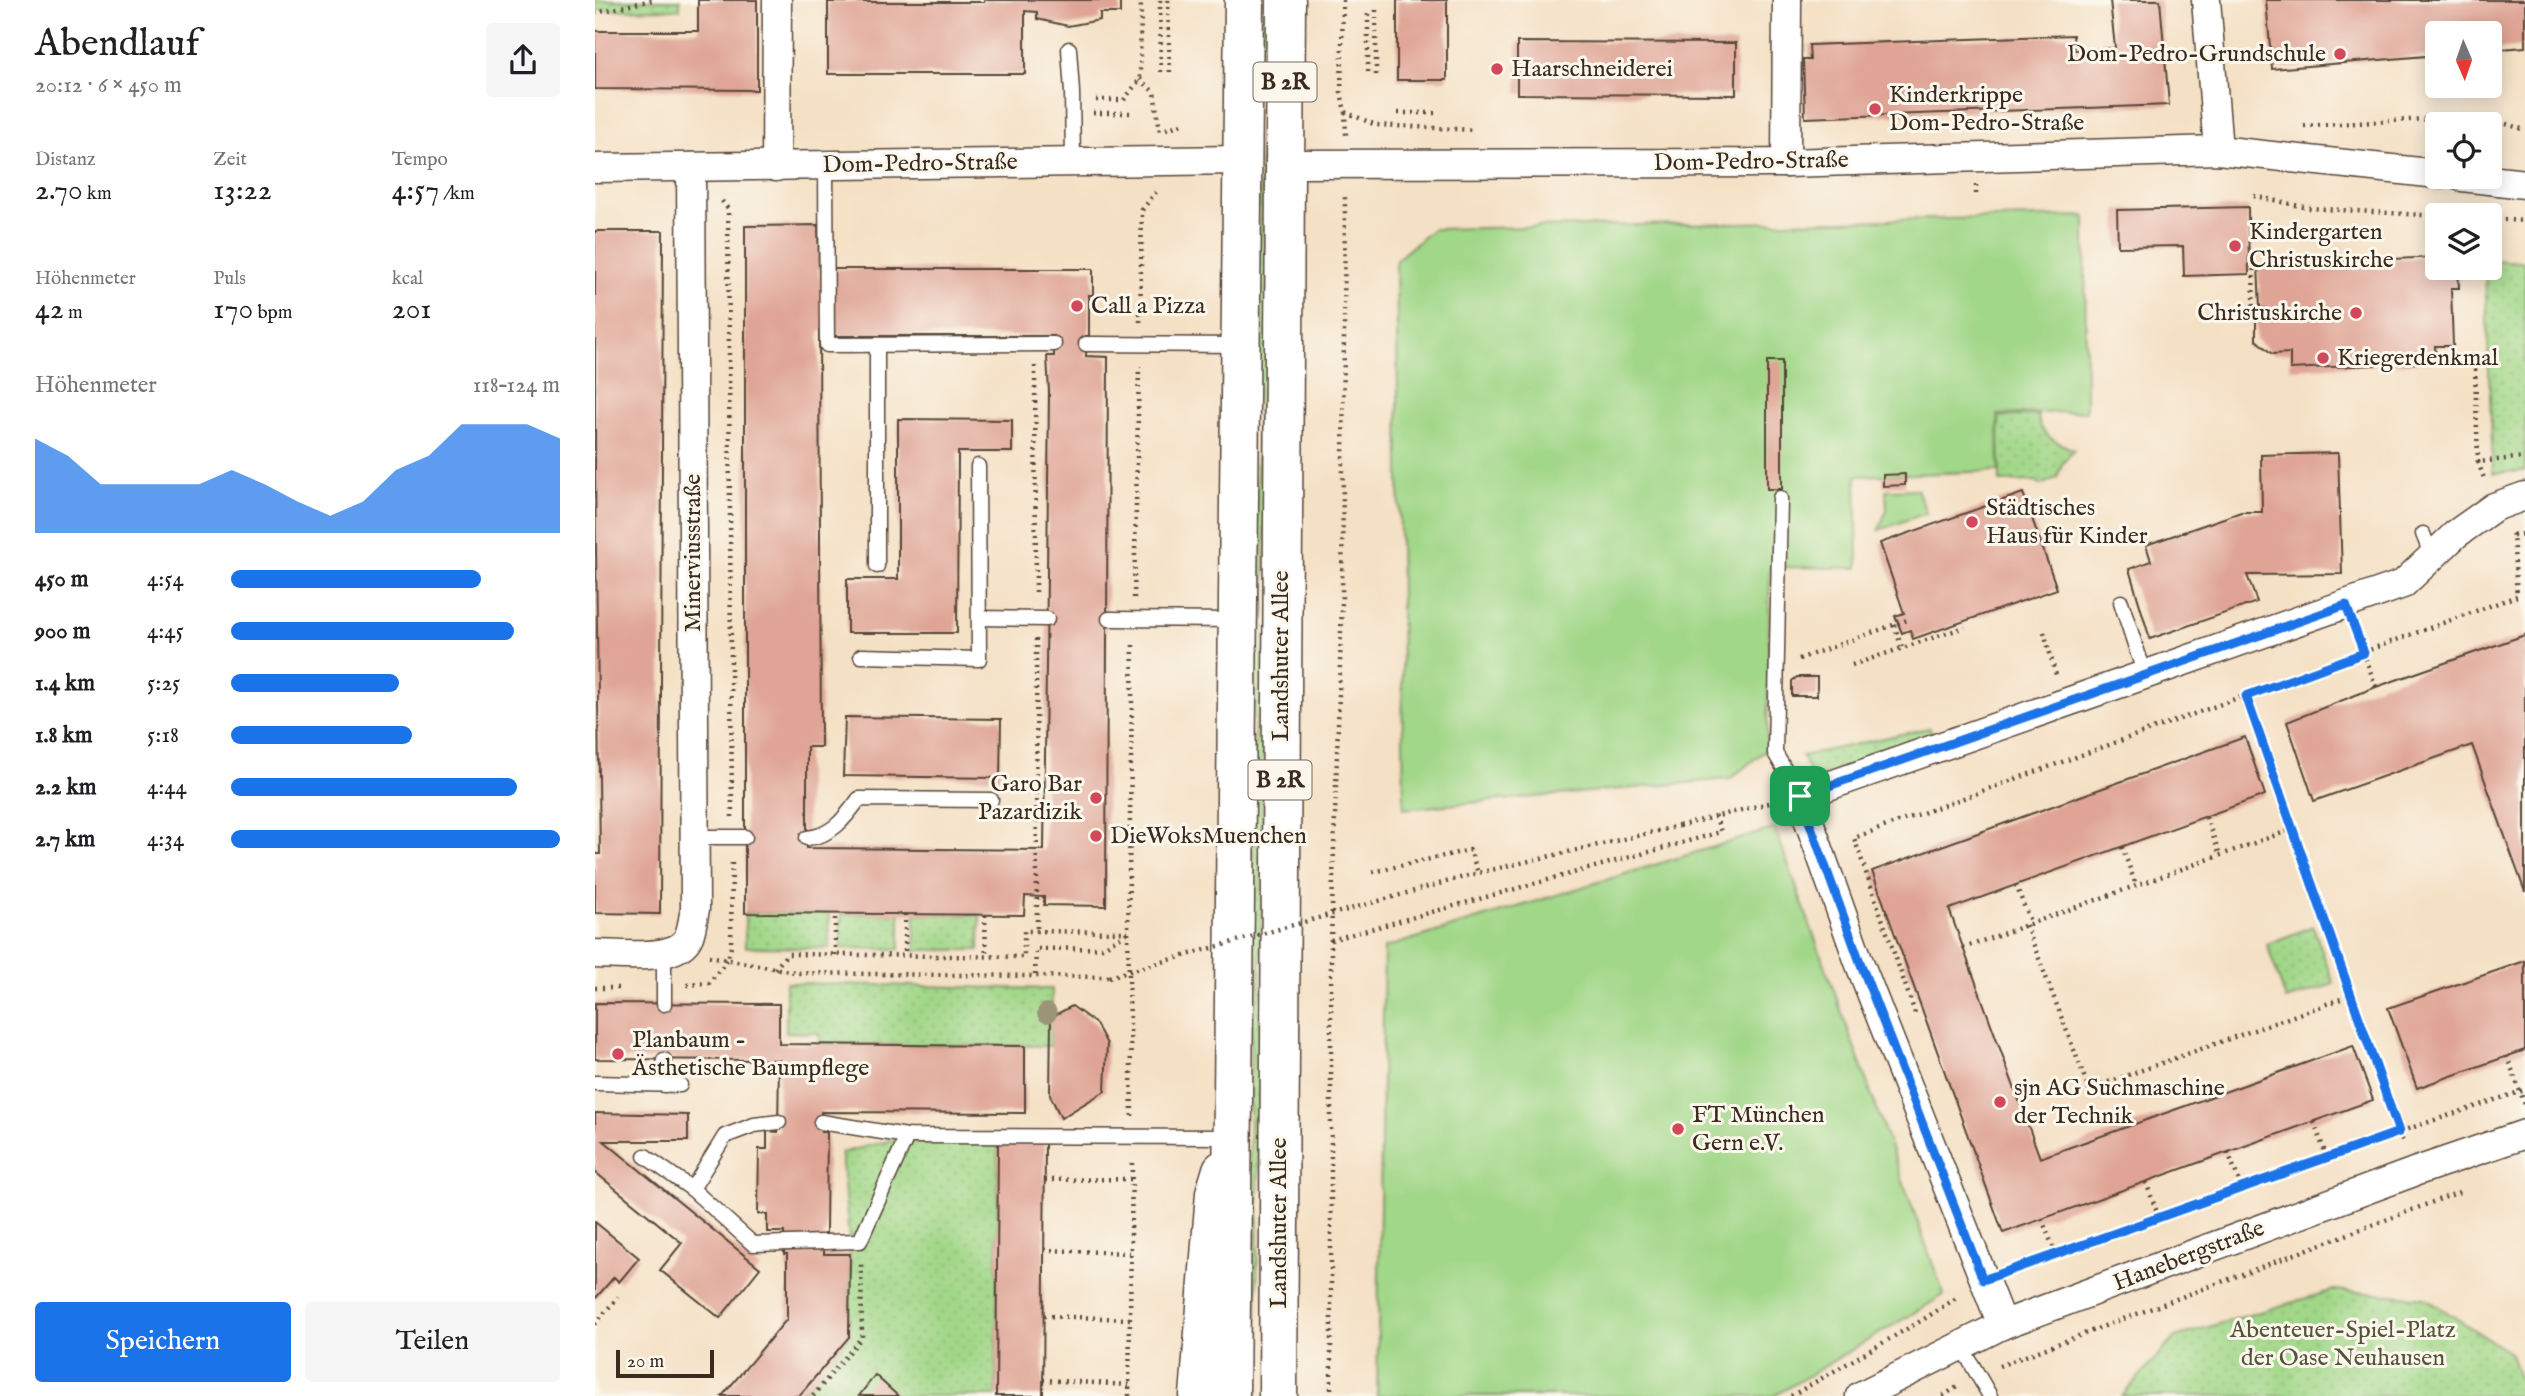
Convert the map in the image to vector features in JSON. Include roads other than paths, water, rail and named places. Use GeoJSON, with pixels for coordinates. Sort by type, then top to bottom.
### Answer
{"type":"FeatureCollection","features":[{"type":"Feature","properties":{"kind":"main road","name":"Landshuter Allee"},"geometry":{"type":"LineString","coordinates":[[1230,1396],[1244,0]]}},
{"type":"Feature","properties":{"kind":"main road","name":"Landshuter Allee"},"geometry":{"type":"LineString","coordinates":[[1278,1396],[1286,0]]}},
{"type":"Feature","properties":{"kind":"main road","name":"Landshuter Allee"},"geometry":{"type":"LineString","coordinates":[[1199,1396],[1215,1193],[1231,1137]]}},
{"type":"Feature","properties":{"kind":"street"},"geometry":{"type":"LineString","coordinates":[[776,167],[777,0]]}},
{"type":"Feature","properties":{"kind":"street"},"geometry":{"type":"LineString","coordinates":[[1786,163],[1787,0]]}},
{"type":"Feature","properties":{"kind":"street"},"geometry":{"type":"LineString","coordinates":[[2206,0],[2218,150]]}},
{"type":"Feature","properties":{"kind":"street","name":"Dom-Pedro-Straße"},"geometry":{"type":"LineString","coordinates":[[1284,164],[1786,163],[2218,150],[2425,173]]}},
{"type":"Feature","properties":{"kind":"street","name":"Dom-Pedro-Straße"},"geometry":{"type":"LineString","coordinates":[[595,168],[1244,160]]}},
{"type":"Feature","properties":{"kind":"street","name":"Minerviusstraße"},"geometry":{"type":"LineString","coordinates":[[676,948],[695,909],[691,167]]}},
{"type":"Feature","properties":{"kind":"street"},"geometry":{"type":"LineString","coordinates":[[2502,181],[2525,184]]}},
{"type":"Feature","properties":{"kind":"street"},"geometry":{"type":"LineString","coordinates":[[2002,1325],[1860,962],[1800,796],[2403,584],[2427,545],[2456,534],[2494,507],[2525,496]]}},
{"type":"Feature","properties":{"kind":"street"},"geometry":{"type":"LineString","coordinates":[[595,954],[676,948]]}},
{"type":"Feature","properties":{"kind":"street","name":"Hanebergstraße"},"geometry":{"type":"LineString","coordinates":[[1860,1396],[2002,1325],[2525,1133]]}},
{"type":"Feature","properties":{"kind":"lane"},"geometry":{"type":"LineString","coordinates":[[1069,49],[1073,162]]}},
{"type":"Feature","properties":{"kind":"lane"},"geometry":{"type":"LineString","coordinates":[[826,166],[827,345],[1054,344]]}},
{"type":"Feature","properties":{"kind":"lane"},"geometry":{"type":"LineString","coordinates":[[1086,344],[1242,345]]}},
{"type":"Feature","properties":{"kind":"lane"},"geometry":{"type":"LineString","coordinates":[[877,345],[877,566]]}},
{"type":"Feature","properties":{"kind":"lane"},"geometry":{"type":"LineString","coordinates":[[861,656],[979,659],[981,618],[978,466]]}},
{"type":"Feature","properties":{"kind":"lane"},"geometry":{"type":"LineString","coordinates":[[1780,498],[1775,753],[1800,796]]}},
{"type":"Feature","properties":{"kind":"lane"},"geometry":{"type":"LineString","coordinates":[[2121,602],[2145,675]]}},
{"type":"Feature","properties":{"kind":"lane"},"geometry":{"type":"LineString","coordinates":[[981,618],[1047,619]]}},
{"type":"Feature","properties":{"kind":"lane"},"geometry":{"type":"LineString","coordinates":[[1109,619],[1238,620]]}},
{"type":"Feature","properties":{"kind":"lane"},"geometry":{"type":"LineString","coordinates":[[807,838],[818,838],[839,825],[859,799],[992,800]]}},
{"type":"Feature","properties":{"kind":"lane"},"geometry":{"type":"LineString","coordinates":[[694,837],[745,837]]}},
{"type":"Feature","properties":{"kind":"lane"},"geometry":{"type":"LineString","coordinates":[[664,1004],[676,948]]}},
{"type":"Feature","properties":{"kind":"lane"},"geometry":{"type":"LineString","coordinates":[[664,1060],[665,1085]]}},
{"type":"Feature","properties":{"kind":"lane"},"geometry":{"type":"LineString","coordinates":[[595,1083],[681,1085]]}},
{"type":"Feature","properties":{"kind":"lane"},"geometry":{"type":"LineString","coordinates":[[692,1189],[725,1136],[754,1125],[779,1122]]}},
{"type":"Feature","properties":{"kind":"lane"},"geometry":{"type":"LineString","coordinates":[[821,1122],[907,1136],[1231,1137]]}},
{"type":"Feature","properties":{"kind":"lane"},"geometry":{"type":"LineString","coordinates":[[645,1156],[692,1189],[753,1244],[860,1241],[907,1136]]}},
{"type":"Feature","properties":{"kind":"lane"},"geometry":{"type":"LineString","coordinates":[[1960,1344],[1990,1396]]}},
{"type":"Feature","properties":{"kind":"place","name":"Dom-Pedro-Grundschule"},"geometry":{"type":"Point","coordinates":[2340,54]}},
{"type":"Feature","properties":{"kind":"place","name":"Haarschneiderei"},"geometry":{"type":"Point","coordinates":[1497,69]}},
{"type":"Feature","properties":{"kind":"place","name":"Kinderkrippe Dom-Pedro-Straße"},"geometry":{"type":"Point","coordinates":[1875,109]}},
{"type":"Feature","properties":{"kind":"place","name":"Kindergarten Christuskirche"},"geometry":{"type":"Point","coordinates":[2235,246]}},
{"type":"Feature","properties":{"kind":"place","name":"Call a Pizza"},"geometry":{"type":"Point","coordinates":[1077,306]}},
{"type":"Feature","properties":{"kind":"place","name":"Christuskirche"},"geometry":{"type":"Point","coordinates":[2356,313]}},
{"type":"Feature","properties":{"kind":"place","name":"Kriegerdenkmal"},"geometry":{"type":"Point","coordinates":[2323,358]}},
{"type":"Feature","properties":{"kind":"place","name":"Städtisches Haus für Kinder"},"geometry":{"type":"Point","coordinates":[1972,522]}},
{"type":"Feature","properties":{"kind":"place","name":"Garo Bar Pazardizik"},"geometry":{"type":"Point","coordinates":[1096,798]}},
{"type":"Feature","properties":{"kind":"place","name":"DieWoksMuenchen"},"geometry":{"type":"Point","coordinates":[1096,836]}},
{"type":"Feature","properties":{"kind":"place","name":"Planbaum - Ästhetische Baumpflege"},"geometry":{"type":"Point","coordinates":[618,1054]}},
{"type":"Feature","properties":{"kind":"place","name":"sjn AG Suchmaschine der Technik"},"geometry":{"type":"Point","coordinates":[2000,1102]}},
{"type":"Feature","properties":{"kind":"place","name":"FT München Gern e.V."},"geometry":{"type":"Point","coordinates":[1678,1129]}},
{"type":"Feature","properties":{"kind":"park label","name":"Abenteuer-Spiel-Platz der Oase Neuhausen"},"geometry":{"type":"Point","coordinates":[2343,1344]}}]}
